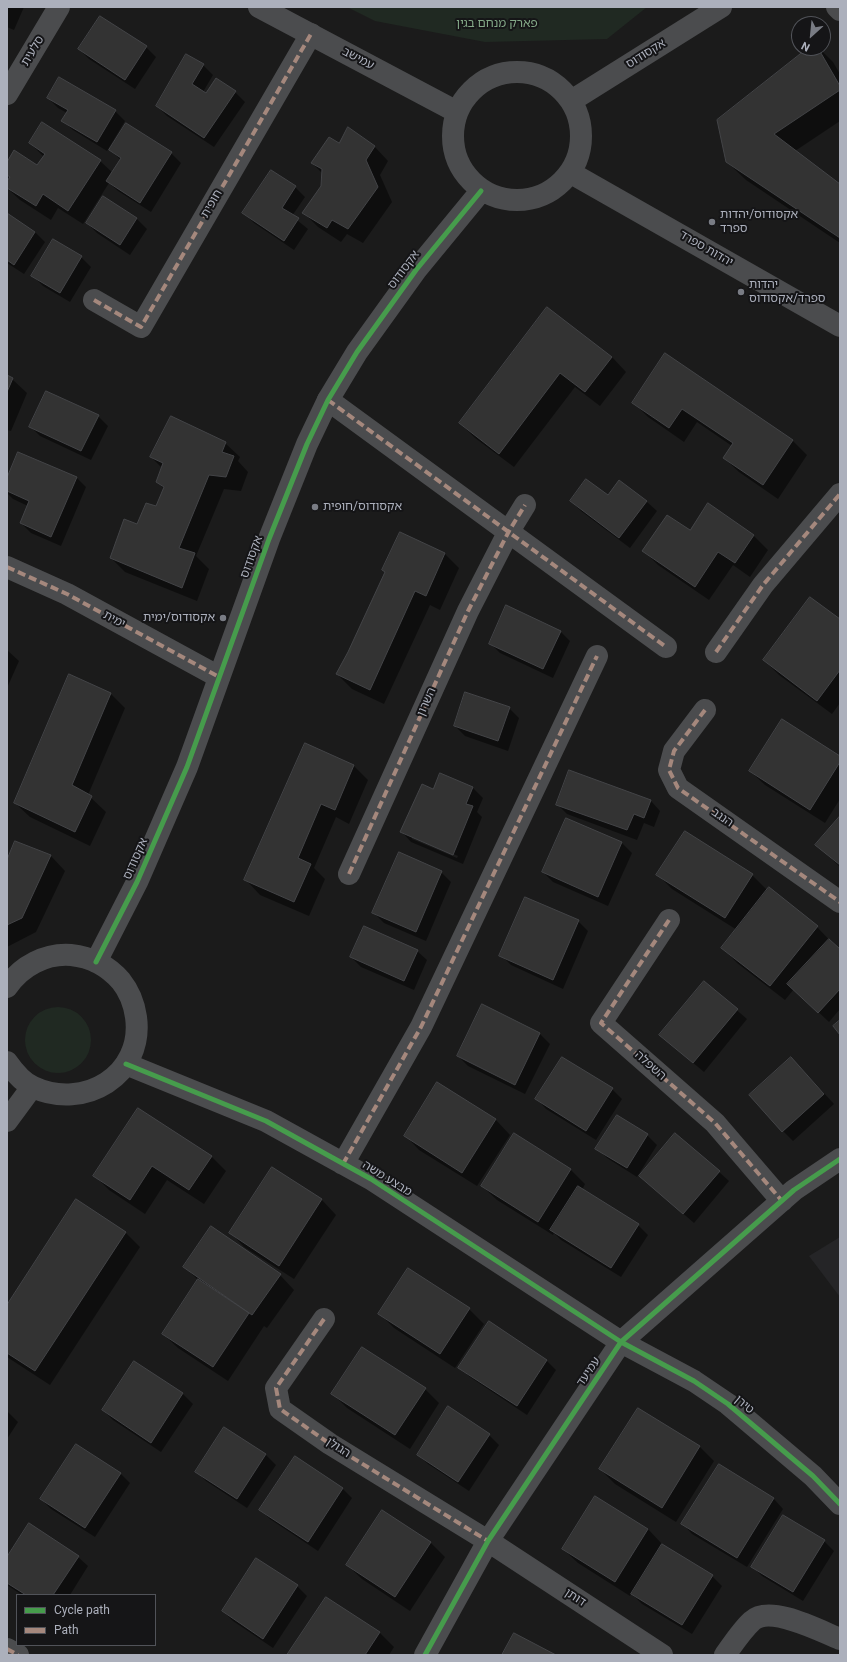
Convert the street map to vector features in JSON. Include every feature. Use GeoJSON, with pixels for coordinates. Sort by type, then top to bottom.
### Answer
{"type":"FeatureCollection","features":[{"type":"Feature","properties":{"kind":"street","name":"סלעית"},"geometry":{"type":"LineString","coordinates":[[7,94],[59,7]]}},
{"type":"Feature","properties":{"kind":"street","name":"עמישב"},"geometry":{"type":"LineString","coordinates":[[259,7],[457,112]]}},
{"type":"Feature","properties":{"kind":"street","name":"אקסודוס"},"geometry":{"type":"LineString","coordinates":[[571,101],[721,7]]}},
{"type":"Feature","properties":{"kind":"street"},"geometry":{"type":"LineString","coordinates":[[837,7],[840,10]]}},
{"type":"Feature","properties":{"kind":"street","name":"חופית"},"geometry":{"type":"LineString","coordinates":[[94,300],[141,327],[310,34]]}},
{"type":"Feature","properties":{"kind":"street"},"geometry":{"type":"LineString","coordinates":[[521,72],[541,76],[558,87],[571,101],[580,118],[582,137],[579,156],[571,173],[557,187],[540,197],[520,201],[500,199],[481,191],[465,175],[455,156],[452,134],[457,112],[467,95],[482,81],[501,74],[521,72]]}},
{"type":"Feature","properties":{"kind":"street","name":"יהדות ספרד"},"geometry":{"type":"LineString","coordinates":[[571,173],[840,326]]}},
{"type":"Feature","properties":{"kind":"street","name":"אקסודוס"},"geometry":{"type":"LineString","coordinates":[[96,962],[137,882],[187,767],[272,532],[307,444],[328,400],[357,352],[416,270],[481,191]]}},
{"type":"Feature","properties":{"kind":"street"},"geometry":{"type":"LineString","coordinates":[[328,400],[666,647]]}},
{"type":"Feature","properties":{"kind":"street"},"geometry":{"type":"LineString","coordinates":[[716,652],[763,585],[840,494]]}},
{"type":"Feature","properties":{"kind":"street","name":"השרון"},"geometry":{"type":"LineString","coordinates":[[349,874],[468,611],[509,531],[525,505]]}},
{"type":"Feature","properties":{"kind":"street","name":"ימית"},"geometry":{"type":"LineString","coordinates":[[7,567],[67,594],[219,677]]}},
{"type":"Feature","properties":{"kind":"street"},"geometry":{"type":"LineString","coordinates":[[343,1164],[422,1027],[597,656]]}},
{"type":"Feature","properties":{"kind":"street","name":"הנגב"},"geometry":{"type":"LineString","coordinates":[[705,710],[674,751],[669,770],[678,788],[840,902]]}},
{"type":"Feature","properties":{"kind":"street","name":"השפלה"},"geometry":{"type":"LineString","coordinates":[[669,920],[601,1023],[714,1123],[782,1201]]}},
{"type":"Feature","properties":{"kind":"street"},"geometry":{"type":"LineString","coordinates":[[7,987],[13,978],[27,967],[43,958],[61,954],[79,956],[96,962],[113,972],[118,978],[126,988],[134,1006],[137,1026],[134,1046],[126,1064],[111,1080],[93,1091],[73,1096],[52,1094],[32,1087],[15,1073],[7,1062]]}},
{"type":"Feature","properties":{"kind":"street","name":"מבצע משה"},"geometry":{"type":"LineString","coordinates":[[126,1064],[266,1121],[371,1179],[621,1342]]}},
{"type":"Feature","properties":{"kind":"street"},"geometry":{"type":"LineString","coordinates":[[7,1121],[32,1087]]}},
{"type":"Feature","properties":{"kind":"street","name":"עמיעד"},"geometry":{"type":"LineString","coordinates":[[425,1655],[488,1541],[621,1342],[794,1190],[840,1159]]}},
{"type":"Feature","properties":{"kind":"street","name":"הגולן"},"geometry":{"type":"LineString","coordinates":[[324,1318],[276,1388],[280,1409],[330,1444],[488,1541]]}},
{"type":"Feature","properties":{"kind":"street","name":"טירן"},"geometry":{"type":"LineString","coordinates":[[621,1342],[694,1382],[728,1404],[813,1476],[840,1504]]}},
{"type":"Feature","properties":{"kind":"street","name":"דותן"},"geometry":{"type":"LineString","coordinates":[[488,1541],[662,1655]]}},
{"type":"Feature","properties":{"kind":"street"},"geometry":{"type":"LineString","coordinates":[[725,1655],[753,1620],[770,1614],[786,1617],[840,1639]]}},
{"type":"Feature","properties":{"kind":"street"},"geometry":{"type":"LineString","coordinates":[[7,1649],[18,1655]]}},
{"type":"Feature","properties":{"kind":"shaded area"},"geometry":{"type":"Polygon","coordinates":[[[840,1237],[840,1297],[809,1256],[840,1237]]]}},
{"type":"Feature","properties":{"kind":"green space","name":"פארק מנחם בגין"},"geometry":{"type":"Polygon","coordinates":[[[347,7],[647,7],[607,39],[485,42],[375,21],[347,7]]]}},
{"type":"Feature","properties":{"kind":"green space"},"geometry":{"type":"Polygon","coordinates":[[[58,1007],[71,1010],[81,1017],[88,1027],[91,1040],[88,1053],[81,1063],[71,1070],[58,1073],[45,1070],[35,1063],[28,1053],[25,1040],[28,1027],[35,1017],[45,1010],[58,1007]]]}},
{"type":"Feature","properties":{"kind":"building"},"geometry":{"type":"Polygon","coordinates":[[[100,16],[147,46],[125,80],[78,49],[100,16]]]}},
{"type":"Feature","properties":{"kind":"building"},"geometry":{"type":"Polygon","coordinates":[[[186,54],[204,64],[192,84],[206,93],[216,78],[236,91],[204,138],[156,106],[186,54]]]}},
{"type":"Feature","properties":{"kind":"building"},"geometry":{"type":"Polygon","coordinates":[[[798,56],[823,56],[840,86],[840,90],[774,134],[840,184],[840,238],[726,162],[717,120],[798,56]]]}},
{"type":"Feature","properties":{"kind":"building"},"geometry":{"type":"Polygon","coordinates":[[[59,77],[116,110],[97,142],[61,121],[68,110],[47,98],[59,77]]]}},
{"type":"Feature","properties":{"kind":"building"},"geometry":{"type":"Polygon","coordinates":[[[42,122],[101,160],[68,211],[43,194],[36,206],[7,188],[7,181],[10,177],[7,175],[7,162],[14,150],[37,165],[45,154],[29,143],[42,122]]]}},
{"type":"Feature","properties":{"kind":"building"},"geometry":{"type":"Polygon","coordinates":[[[126,123],[172,152],[140,203],[106,181],[121,158],[109,150],[126,123]]]}},
{"type":"Feature","properties":{"kind":"building"},"geometry":{"type":"Polygon","coordinates":[[[348,127],[375,146],[366,160],[378,187],[348,229],[332,220],[327,228],[302,213],[321,186],[322,169],[311,163],[329,137],[339,143],[348,127]]]}},
{"type":"Feature","properties":{"kind":"building"},"geometry":{"type":"Polygon","coordinates":[[[271,170],[296,186],[282,208],[299,218],[284,241],[242,213],[271,170]]]}},
{"type":"Feature","properties":{"kind":"building"},"geometry":{"type":"Polygon","coordinates":[[[103,196],[137,218],[120,245],[86,223],[103,196]]]}},
{"type":"Feature","properties":{"kind":"building"},"geometry":{"type":"Polygon","coordinates":[[[7,213],[35,232],[14,265],[7,260],[7,213]]]}},
{"type":"Feature","properties":{"kind":"building"},"geometry":{"type":"Polygon","coordinates":[[[53,239],[82,256],[60,293],[31,276],[53,239]]]}},
{"type":"Feature","properties":{"kind":"building"},"geometry":{"type":"Polygon","coordinates":[[[547,307],[612,357],[585,392],[560,373],[499,454],[459,423],[547,307]]]}},
{"type":"Feature","properties":{"kind":"building"},"geometry":{"type":"Polygon","coordinates":[[[665,353],[793,440],[763,485],[723,458],[733,443],[682,409],[669,428],[632,403],[665,353]]]}},
{"type":"Feature","properties":{"kind":"building"},"geometry":{"type":"Polygon","coordinates":[[[7,375],[13,378],[7,392],[7,375]]]}},
{"type":"Feature","properties":{"kind":"building"},"geometry":{"type":"Polygon","coordinates":[[[46,391],[99,415],[81,451],[29,427],[46,391]]]}},
{"type":"Feature","properties":{"kind":"building"},"geometry":{"type":"Polygon","coordinates":[[[171,416],[226,442],[222,452],[234,456],[226,477],[209,475],[179,548],[195,553],[182,588],[110,558],[124,519],[137,524],[146,503],[156,506],[164,487],[156,482],[163,463],[150,457],[171,416]]]}},
{"type":"Feature","properties":{"kind":"building"},"geometry":{"type":"Polygon","coordinates":[[[18,452],[77,477],[51,537],[20,523],[29,501],[7,491],[7,478],[18,452]]]}},
{"type":"Feature","properties":{"kind":"building"},"geometry":{"type":"Polygon","coordinates":[[[586,479],[608,495],[619,480],[647,501],[619,538],[570,501],[586,479]]]}},
{"type":"Feature","properties":{"kind":"building"},"geometry":{"type":"Polygon","coordinates":[[[708,503],[754,535],[735,563],[718,552],[695,587],[642,551],[667,515],[690,530],[708,503]]]}},
{"type":"Feature","properties":{"kind":"building"},"geometry":{"type":"Polygon","coordinates":[[[400,532],[445,553],[426,596],[415,591],[370,690],[336,674],[348,652],[385,572],[382,570],[400,532]]]}},
{"type":"Feature","properties":{"kind":"building"},"geometry":{"type":"Polygon","coordinates":[[[810,597],[840,619],[840,670],[817,701],[763,660],[810,597]]]}},
{"type":"Feature","properties":{"kind":"building"},"geometry":{"type":"Polygon","coordinates":[[[506,605],[561,631],[543,669],[489,644],[506,605]]]}},
{"type":"Feature","properties":{"kind":"building"},"geometry":{"type":"Polygon","coordinates":[[[69,674],[111,693],[72,785],[92,796],[75,832],[14,803],[69,674]]]}},
{"type":"Feature","properties":{"kind":"building"},"geometry":{"type":"Polygon","coordinates":[[[465,692],[510,707],[498,741],[454,726],[465,692]]]}},
{"type":"Feature","properties":{"kind":"building"},"geometry":{"type":"Polygon","coordinates":[[[782,719],[840,756],[840,762],[810,810],[749,771],[782,719]]]}},
{"type":"Feature","properties":{"kind":"building"},"geometry":{"type":"Polygon","coordinates":[[[305,743],[354,765],[335,810],[321,804],[298,858],[311,864],[294,902],[244,880],[305,743]]]}},
{"type":"Feature","properties":{"kind":"building"},"geometry":{"type":"Polygon","coordinates":[[[569,770],[651,800],[644,818],[634,814],[627,830],[556,805],[569,770]]]}},
{"type":"Feature","properties":{"kind":"building"},"geometry":{"type":"Polygon","coordinates":[[[440,773],[473,787],[466,804],[473,806],[453,855],[400,832],[422,784],[433,789],[440,773]]]}},
{"type":"Feature","properties":{"kind":"building"},"geometry":{"type":"Polygon","coordinates":[[[840,816],[840,865],[815,845],[840,816]]]}},
{"type":"Feature","properties":{"kind":"building"},"geometry":{"type":"Polygon","coordinates":[[[566,818],[622,842],[598,897],[542,872],[566,818]]]}},
{"type":"Feature","properties":{"kind":"building"},"geometry":{"type":"Polygon","coordinates":[[[685,831],[753,874],[725,918],[656,875],[685,831]]]}},
{"type":"Feature","properties":{"kind":"building"},"geometry":{"type":"Polygon","coordinates":[[[15,841],[51,855],[22,918],[7,925],[7,860],[15,841]]]}},
{"type":"Feature","properties":{"kind":"building"},"geometry":{"type":"Polygon","coordinates":[[[399,852],[442,871],[416,932],[372,913],[399,852]]]}},
{"type":"Feature","properties":{"kind":"building"},"geometry":{"type":"Polygon","coordinates":[[[769,887],[818,926],[770,986],[721,948],[769,887]]]}},
{"type":"Feature","properties":{"kind":"building"},"geometry":{"type":"Polygon","coordinates":[[[525,897],[579,920],[553,980],[499,956],[525,897]]]}},
{"type":"Feature","properties":{"kind":"building"},"geometry":{"type":"Polygon","coordinates":[[[364,926],[418,950],[404,981],[350,957],[364,926]]]}},
{"type":"Feature","properties":{"kind":"building"},"geometry":{"type":"Polygon","coordinates":[[[829,939],[840,949],[840,989],[818,1013],[787,984],[829,939]]]}},
{"type":"Feature","properties":{"kind":"building"},"geometry":{"type":"Polygon","coordinates":[[[704,981],[738,1009],[693,1063],[659,1035],[704,981]]]}},
{"type":"Feature","properties":{"kind":"building"},"geometry":{"type":"Polygon","coordinates":[[[482,1004],[540,1033],[515,1085],[457,1056],[482,1004]]]}},
{"type":"Feature","properties":{"kind":"building"},"geometry":{"type":"Polygon","coordinates":[[[840,1020],[840,1035],[833,1026],[840,1020]]]}},
{"type":"Feature","properties":{"kind":"building"},"geometry":{"type":"Polygon","coordinates":[[[562,1057],[613,1088],[586,1131],[535,1099],[562,1057]]]}},
{"type":"Feature","properties":{"kind":"building"},"geometry":{"type":"Polygon","coordinates":[[[791,1057],[824,1094],[782,1132],[749,1095],[791,1057]]]}},
{"type":"Feature","properties":{"kind":"building"},"geometry":{"type":"Polygon","coordinates":[[[437,1082],[496,1119],[462,1173],[404,1136],[437,1082]]]}},
{"type":"Feature","properties":{"kind":"building"},"geometry":{"type":"Polygon","coordinates":[[[138,1108],[212,1156],[189,1190],[152,1166],[130,1200],[93,1176],[138,1108]]]}},
{"type":"Feature","properties":{"kind":"building"},"geometry":{"type":"Polygon","coordinates":[[[617,1115],[648,1134],[627,1168],[595,1149],[617,1115]]]}},
{"type":"Feature","properties":{"kind":"building"},"geometry":{"type":"Polygon","coordinates":[[[514,1133],[571,1169],[538,1222],[481,1186],[514,1133]]]}},
{"type":"Feature","properties":{"kind":"building"},"geometry":{"type":"Polygon","coordinates":[[[675,1133],[720,1171],[683,1214],[639,1176],[675,1133]]]}},
{"type":"Feature","properties":{"kind":"building"},"geometry":{"type":"Polygon","coordinates":[[[272,1167],[322,1199],[279,1266],[229,1233],[272,1167]]]}},
{"type":"Feature","properties":{"kind":"building"},"geometry":{"type":"Polygon","coordinates":[[[578,1186],[639,1224],[611,1268],[550,1230],[578,1186]]]}},
{"type":"Feature","properties":{"kind":"building"},"geometry":{"type":"Polygon","coordinates":[[[76,1199],[126,1232],[35,1371],[7,1353],[7,1305],[76,1199]]]}},
{"type":"Feature","properties":{"kind":"building"},"geometry":{"type":"Polygon","coordinates":[[[211,1226],[281,1274],[252,1315],[183,1267],[211,1226]]]}},
{"type":"Feature","properties":{"kind":"building"},"geometry":{"type":"Polygon","coordinates":[[[408,1268],[470,1308],[440,1354],[378,1314],[408,1268]]]}},
{"type":"Feature","properties":{"kind":"building"},"geometry":{"type":"Polygon","coordinates":[[[198,1279],[249,1313],[213,1367],[162,1334],[198,1279]]]}},
{"type":"Feature","properties":{"kind":"building"},"geometry":{"type":"Polygon","coordinates":[[[489,1321],[547,1360],[517,1406],[458,1368],[489,1321]]]}},
{"type":"Feature","properties":{"kind":"building"},"geometry":{"type":"Polygon","coordinates":[[[362,1347],[426,1388],[395,1435],[331,1394],[362,1347]]]}},
{"type":"Feature","properties":{"kind":"building"},"geometry":{"type":"Polygon","coordinates":[[[134,1361],[183,1393],[151,1443],[102,1410],[134,1361]]]}},
{"type":"Feature","properties":{"kind":"building"},"geometry":{"type":"Polygon","coordinates":[[[448,1406],[490,1434],[458,1482],[417,1455],[448,1406]]]}},
{"type":"Feature","properties":{"kind":"building"},"geometry":{"type":"Polygon","coordinates":[[[638,1408],[700,1446],[662,1508],[599,1469],[638,1408]]]}},
{"type":"Feature","properties":{"kind":"building"},"geometry":{"type":"Polygon","coordinates":[[[224,1427],[266,1454],[237,1499],[195,1472],[224,1427]]]}},
{"type":"Feature","properties":{"kind":"building"},"geometry":{"type":"Polygon","coordinates":[[[76,1444],[121,1473],[85,1528],[40,1499],[76,1444]]]}},
{"type":"Feature","properties":{"kind":"building"},"geometry":{"type":"Polygon","coordinates":[[[295,1456],[343,1488],[308,1542],[259,1510],[295,1456]]]}},
{"type":"Feature","properties":{"kind":"building"},"geometry":{"type":"Polygon","coordinates":[[[719,1464],[774,1498],[737,1558],[681,1524],[719,1464]]]}},
{"type":"Feature","properties":{"kind":"building"},"geometry":{"type":"Polygon","coordinates":[[[595,1496],[648,1529],[615,1582],[562,1549],[595,1496]]]}},
{"type":"Feature","properties":{"kind":"building"},"geometry":{"type":"Polygon","coordinates":[[[382,1510],[431,1542],[395,1597],[346,1565],[382,1510]]]}},
{"type":"Feature","properties":{"kind":"building"},"geometry":{"type":"Polygon","coordinates":[[[783,1515],[825,1540],[793,1592],[751,1567],[783,1515]]]}},
{"type":"Feature","properties":{"kind":"building"},"geometry":{"type":"Polygon","coordinates":[[[29,1523],[79,1556],[54,1594],[24,1594],[7,1583],[7,1557],[29,1523]]]}},
{"type":"Feature","properties":{"kind":"building"},"geometry":{"type":"Polygon","coordinates":[[[662,1544],[713,1575],[682,1625],[631,1594],[662,1544]]]}},
{"type":"Feature","properties":{"kind":"building"},"geometry":{"type":"Polygon","coordinates":[[[256,1558],[298,1585],[263,1639],[222,1611],[256,1558]]]}},
{"type":"Feature","properties":{"kind":"building"},"geometry":{"type":"Polygon","coordinates":[[[326,1597],[380,1632],[365,1655],[287,1655],[326,1597]]]}},
{"type":"Feature","properties":{"kind":"building"},"geometry":{"type":"Polygon","coordinates":[[[514,1633],[556,1655],[502,1655],[514,1633]]]}},
{"type":"Feature","properties":{"kind":"marked path"},"geometry":{"type":"LineString","coordinates":[[94,300],[141,327],[311,34]]}},
{"type":"Feature","properties":{"kind":"marked path"},"geometry":{"type":"LineString","coordinates":[[328,400],[666,647]]}},
{"type":"Feature","properties":{"kind":"marked path"},"geometry":{"type":"LineString","coordinates":[[716,652],[763,585],[840,494]]}},
{"type":"Feature","properties":{"kind":"marked path"},"geometry":{"type":"LineString","coordinates":[[349,874],[468,611],[509,531],[525,505]]}},
{"type":"Feature","properties":{"kind":"marked path"},"geometry":{"type":"LineString","coordinates":[[7,567],[67,594],[219,677]]}},
{"type":"Feature","properties":{"kind":"marked path"},"geometry":{"type":"LineString","coordinates":[[343,1164],[421,1027],[597,656]]}},
{"type":"Feature","properties":{"kind":"marked path"},"geometry":{"type":"LineString","coordinates":[[705,710],[674,751],[669,770],[678,788],[840,902]]}},
{"type":"Feature","properties":{"kind":"marked path"},"geometry":{"type":"LineString","coordinates":[[669,920],[601,1023],[715,1123],[782,1201]]}},
{"type":"Feature","properties":{"kind":"marked path"},"geometry":{"type":"LineString","coordinates":[[324,1319],[276,1388],[280,1409],[330,1444],[488,1541]]}},
{"type":"Feature","properties":{"kind":"marked path"},"geometry":{"type":"LineString","coordinates":[[7,1649],[18,1655]]}},
{"type":"Feature","properties":{"kind":"cycle path"},"geometry":{"type":"LineString","coordinates":[[96,962],[137,882],[187,767],[269,539],[307,444],[328,400],[357,352],[416,270],[481,191]]}},
{"type":"Feature","properties":{"kind":"cycle path"},"geometry":{"type":"LineString","coordinates":[[126,1064],[266,1121],[371,1179],[621,1342],[694,1381],[728,1404],[813,1476],[840,1504]]}},
{"type":"Feature","properties":{"kind":"cycle path"},"geometry":{"type":"LineString","coordinates":[[425,1655],[488,1541],[621,1342],[794,1190],[840,1159]]}},
{"type":"Feature","properties":{"kind":"place","name":"אקסודוס/יהדות ספרד"},"geometry":{"type":"Point","coordinates":[712,222]}},
{"type":"Feature","properties":{"kind":"place","name":"יהדות ספרד/אקסודוס"},"geometry":{"type":"Point","coordinates":[741,292]}},
{"type":"Feature","properties":{"kind":"place","name":"אקסודוס/חופית"},"geometry":{"type":"Point","coordinates":[315,507]}},
{"type":"Feature","properties":{"kind":"place","name":"אקסודוס/ימית"},"geometry":{"type":"Point","coordinates":[223,618]}}]}
